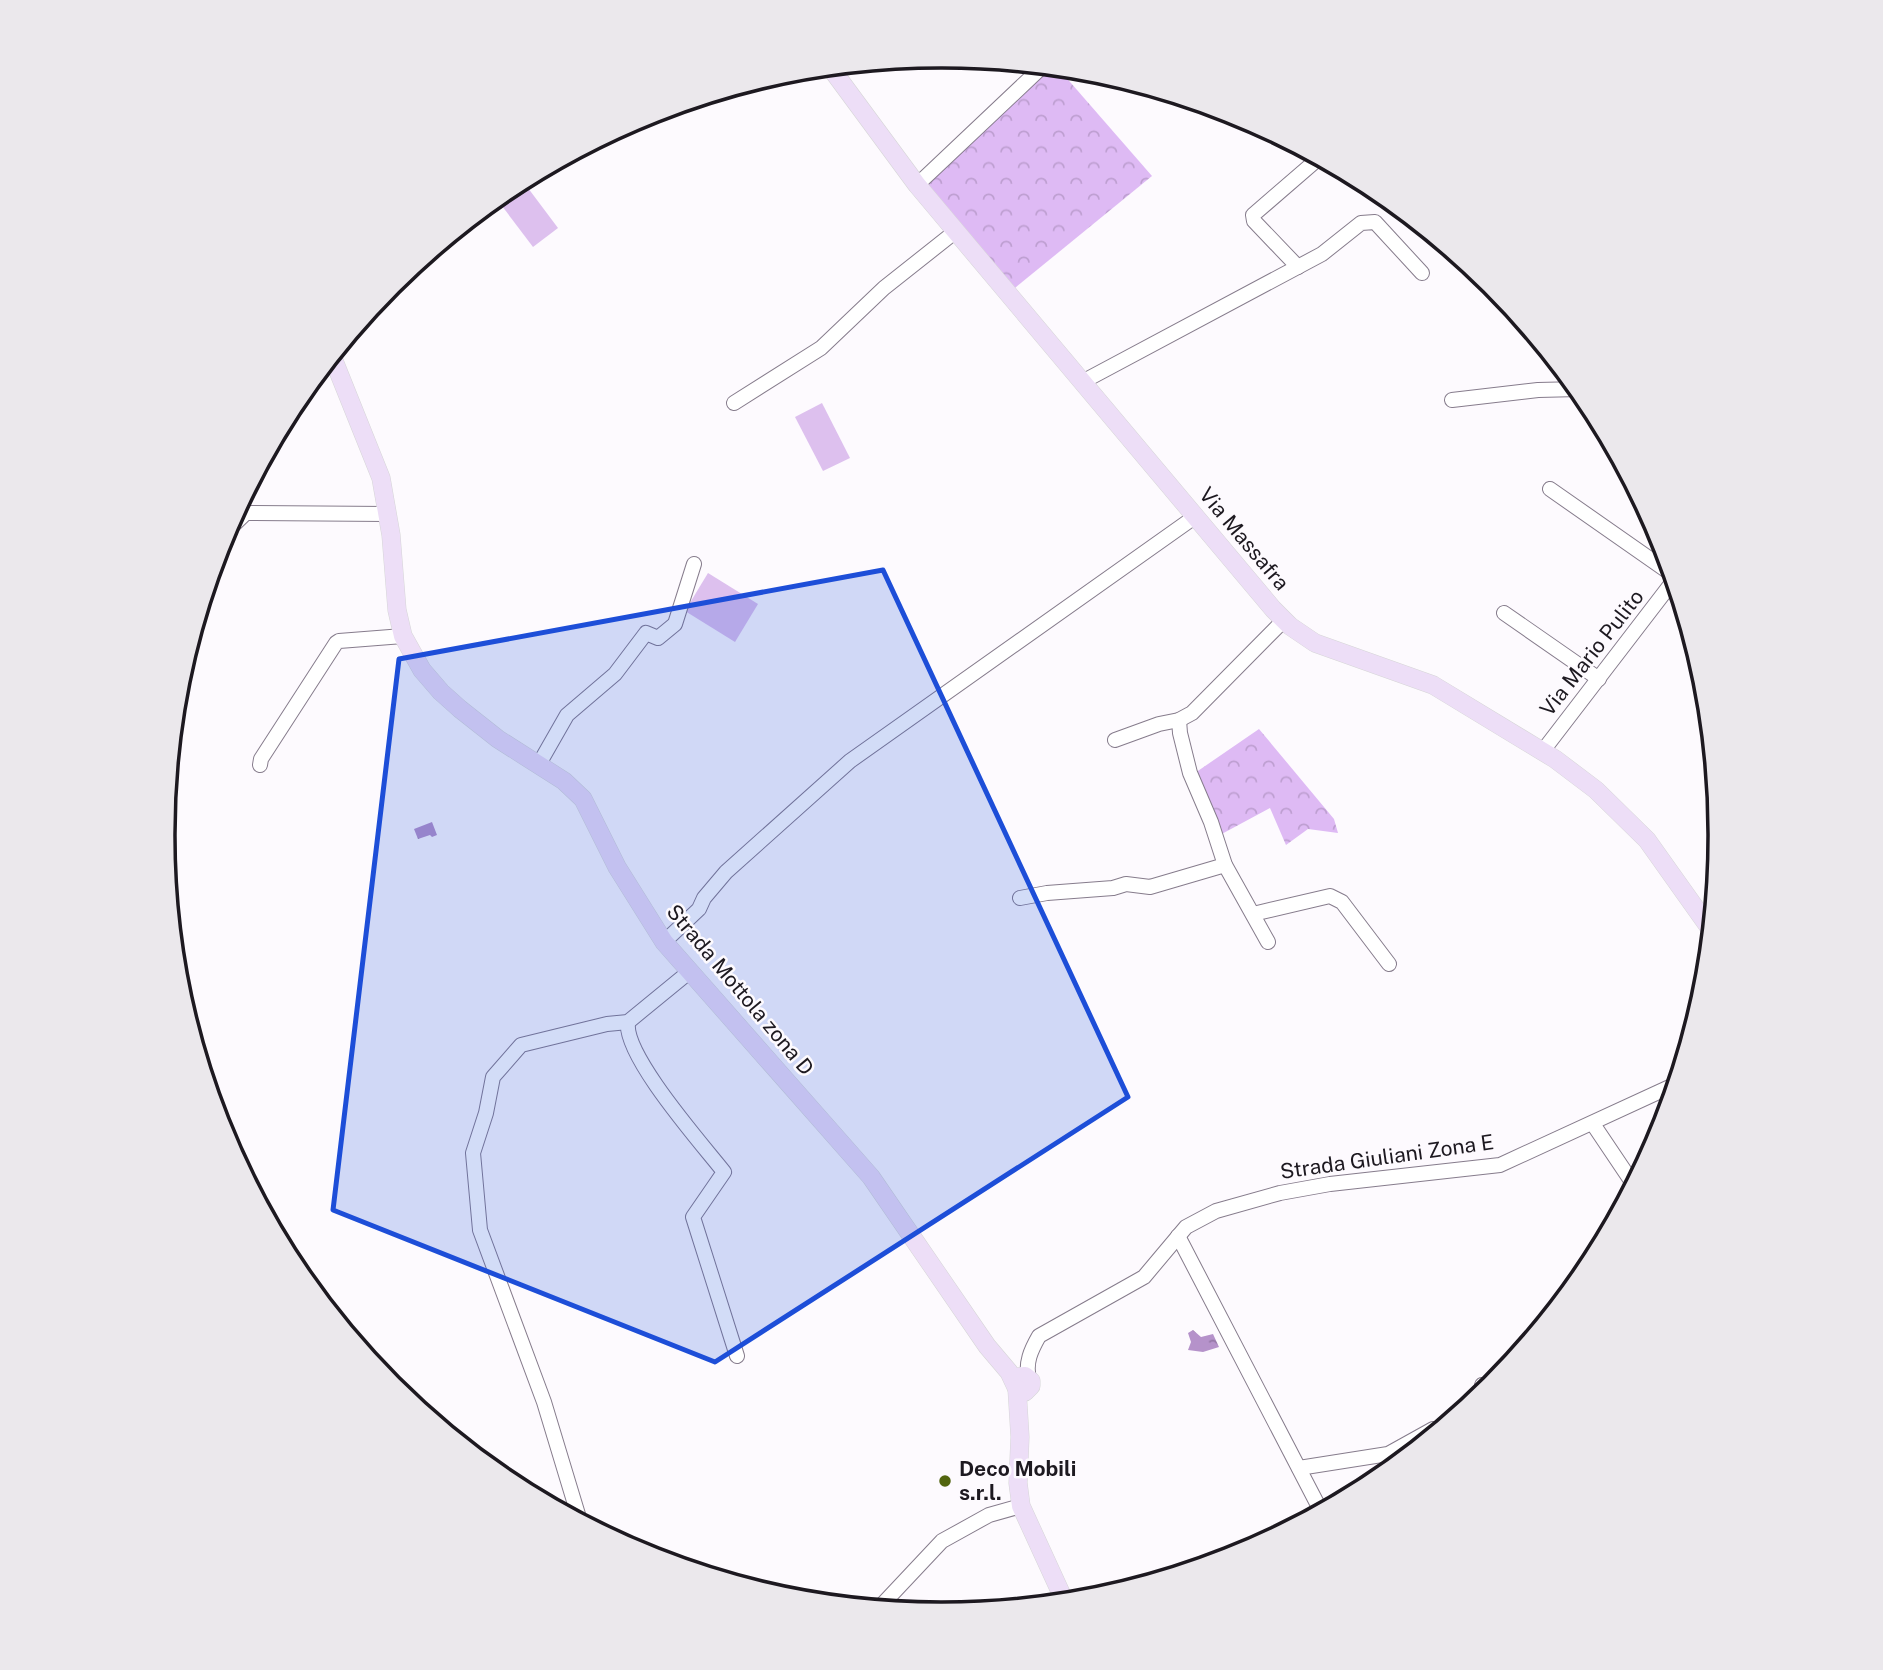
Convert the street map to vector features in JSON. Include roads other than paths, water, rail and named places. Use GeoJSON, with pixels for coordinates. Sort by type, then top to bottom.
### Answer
{"type":"FeatureCollection","features":[{"type":"Feature","properties":{"kind":"main road","name":"Via Massafra"},"geometry":{"type":"LineString","coordinates":[[836,76],[917,185],[1284,620],[1315,643],[1433,685],[1542,752],[1596,790],[1647,840],[1704,919]]}},
{"type":"Feature","properties":{"kind":"main road","name":"Strada Mottola zona D"},"geometry":{"type":"LineString","coordinates":[[336,365],[377,466],[387,514],[397,610],[403,636],[422,670],[441,692],[498,739],[564,781],[583,799],[617,867],[664,942],[871,1177],[998,1361],[1012,1368],[1023,1380]]}},
{"type":"Feature","properties":{"kind":"main road"},"geometry":{"type":"LineString","coordinates":[[1684,891],[1705,903]]}},
{"type":"Feature","properties":{"kind":"main road"},"geometry":{"type":"LineString","coordinates":[[1023,1380],[1028,1414],[1020,1437],[1018,1483],[1021,1506],[1060,1592]]}},
{"type":"Feature","properties":{"kind":"street"},"geometry":{"type":"LineString","coordinates":[[917,185],[1034,74]]}},
{"type":"Feature","properties":{"kind":"street"},"geometry":{"type":"LineString","coordinates":[[1298,267],[1254,221],[1253,215],[1312,164]]}},
{"type":"Feature","properties":{"kind":"street"},"geometry":{"type":"LineString","coordinates":[[1084,381],[1322,254],[1362,223],[1375,222],[1422,273]]}},
{"type":"Feature","properties":{"kind":"street"},"geometry":{"type":"LineString","coordinates":[[734,403],[821,348],[884,288],[956,231]]}},
{"type":"Feature","properties":{"kind":"street"},"geometry":{"type":"LineString","coordinates":[[1452,400],[1565,389]]}},
{"type":"Feature","properties":{"kind":"street"},"geometry":{"type":"LineString","coordinates":[[1550,489],[1659,565]]}},
{"type":"Feature","properties":{"kind":"street"},"geometry":{"type":"LineString","coordinates":[[246,513],[387,514]]}},
{"type":"Feature","properties":{"kind":"street"},"geometry":{"type":"LineString","coordinates":[[664,942],[699,909],[704,898],[726,872],[850,761],[1196,516]]}},
{"type":"Feature","properties":{"kind":"street"},"geometry":{"type":"LineString","coordinates":[[539,764],[567,715],[615,674],[646,633],[659,639],[675,624],[694,564]]}},
{"type":"Feature","properties":{"kind":"street","name":"Via Mario Pulito"},"geometry":{"type":"LineString","coordinates":[[1542,752],[1668,588]]}},
{"type":"Feature","properties":{"kind":"street"},"geometry":{"type":"LineString","coordinates":[[1504,613],[1599,678]]}},
{"type":"Feature","properties":{"kind":"street"},"geometry":{"type":"LineString","coordinates":[[1115,740],[1159,724],[1179,720],[1192,713],[1284,620]]}},
{"type":"Feature","properties":{"kind":"street"},"geometry":{"type":"LineString","coordinates":[[260,765],[261,759],[336,643],[403,636]]}},
{"type":"Feature","properties":{"kind":"street"},"geometry":{"type":"LineString","coordinates":[[1179,720],[1190,773],[1211,822],[1225,865],[1242,900],[1268,942]]}},
{"type":"Feature","properties":{"kind":"street"},"geometry":{"type":"LineString","coordinates":[[1020,898],[1113,888],[1120,884],[1150,887],[1225,865]]}},
{"type":"Feature","properties":{"kind":"street"},"geometry":{"type":"LineString","coordinates":[[1253,914],[1336,897],[1389,964]]}},
{"type":"Feature","properties":{"kind":"street"},"geometry":{"type":"LineString","coordinates":[[576,1509],[544,1402],[480,1230],[472,1153],[486,1114],[493,1077],[521,1045],[607,1024],[628,1022],[689,972]]}},
{"type":"Feature","properties":{"kind":"street"},"geometry":{"type":"LineString","coordinates":[[628,1022],[627,1031],[641,1061],[663,1096],[724,1172],[693,1217],[737,1356]]}},
{"type":"Feature","properties":{"kind":"street","name":"Strada Giuliani Zona E"},"geometry":{"type":"LineString","coordinates":[[1023,1380],[1030,1352],[1039,1336],[1144,1277],[1186,1227],[1216,1212],[1280,1193],[1330,1184],[1500,1165],[1665,1089]]}},
{"type":"Feature","properties":{"kind":"street"},"geometry":{"type":"LineString","coordinates":[[1592,1124],[1628,1176]]}},
{"type":"Feature","properties":{"kind":"street"},"geometry":{"type":"LineString","coordinates":[[1178,1236],[1317,1503]]}},
{"type":"Feature","properties":{"kind":"street"},"geometry":{"type":"LineString","coordinates":[[1299,1468],[1388,1454],[1408,1443]]}},
{"type":"Feature","properties":{"kind":"street"},"geometry":{"type":"LineString","coordinates":[[887,1600],[942,1541],[989,1515],[1021,1506]]}},
{"type":"Feature","properties":{"kind":"water"},"geometry":{"type":"Polygon","coordinates":[[[432,822],[437,835],[418,839],[414,829],[432,822]]]}},
{"type":"Feature","properties":{"kind":"water"},"geometry":{"type":"Polygon","coordinates":[[[1193,1330],[1201,1337],[1213,1334],[1219,1347],[1203,1352],[1188,1350],[1191,1342],[1188,1333],[1193,1330]]]}},
{"type":"Feature","properties":{"kind":"place","name":"Deco Mobili s.r.l."},"geometry":{"type":"Point","coordinates":[945,1481]}}]}
